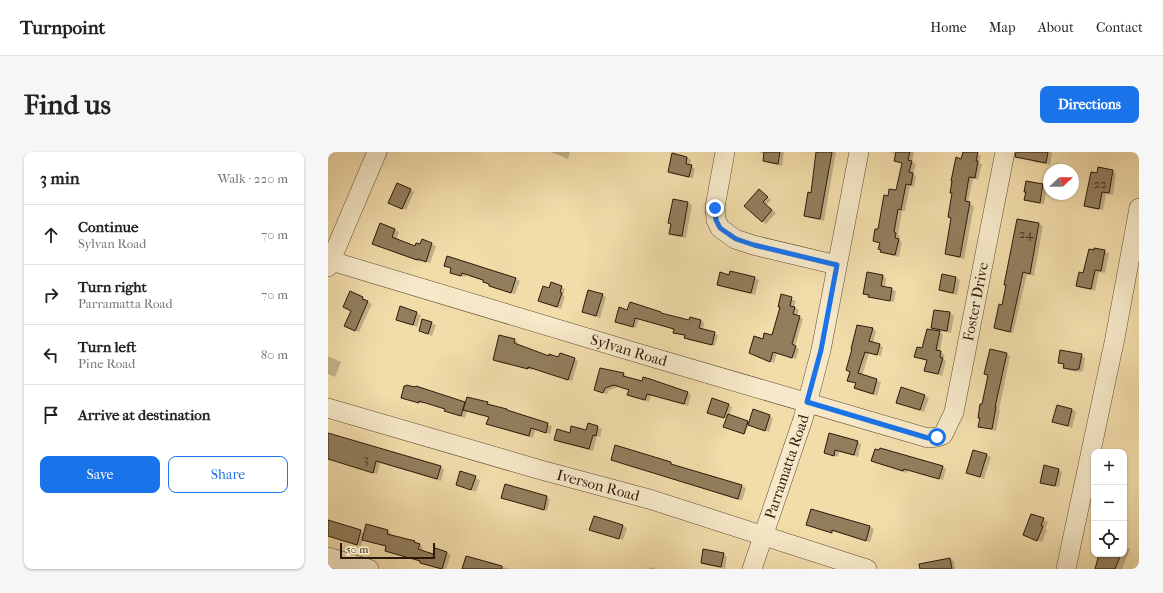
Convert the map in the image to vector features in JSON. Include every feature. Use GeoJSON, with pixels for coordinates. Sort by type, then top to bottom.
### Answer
{"type":"FeatureCollection","features":[{"type":"Feature","properties":{"kind":"street"},"geometry":{"type":"LineString","coordinates":[[329,264],[377,152]]}},
{"type":"Feature","properties":{"kind":"street"},"geometry":{"type":"LineString","coordinates":[[725,152],[715,208],[716,220],[720,228],[736,239],[754,245],[837,265]]}},
{"type":"Feature","properties":{"kind":"street","name":"Parramatta Road"},"geometry":{"type":"LineString","coordinates":[[752,569],[803,419],[821,350],[859,152]]}},
{"type":"Feature","properties":{"kind":"street","name":"Foster Drive"},"geometry":{"type":"LineString","coordinates":[[928,438],[943,435],[954,412],[1005,152]]}},
{"type":"Feature","properties":{"kind":"street"},"geometry":{"type":"LineString","coordinates":[[1066,569],[1115,338],[1139,208]]}},
{"type":"Feature","properties":{"kind":"street","name":"Sylvan Road"},"geometry":{"type":"LineString","coordinates":[[329,264],[928,438]]}},
{"type":"Feature","properties":{"kind":"street","name":"Iverson Road"},"geometry":{"type":"LineString","coordinates":[[328,408],[541,470],[649,499],[867,569]]}},
{"type":"Feature","properties":{"kind":"street"},"geometry":{"type":"LineString","coordinates":[[328,557],[369,569]]}},
{"type":"Feature","properties":{"kind":"building"},"geometry":{"type":"Polygon","coordinates":[[[764,152],[780,152],[778,164],[763,161],[764,152]]]}},
{"type":"Feature","properties":{"kind":"building"},"geometry":{"type":"Polygon","coordinates":[[[816,152],[832,152],[820,219],[804,216],[808,192],[811,193],[816,152]]]}},
{"type":"Feature","properties":{"kind":"building"},"geometry":{"type":"Polygon","coordinates":[[[896,152],[910,152],[908,160],[912,161],[909,172],[913,173],[911,185],[906,184],[901,210],[898,209],[894,232],[896,233],[895,238],[899,239],[895,255],[880,252],[881,250],[878,249],[880,243],[873,241],[875,229],[878,229],[884,195],[888,196],[889,189],[896,190],[902,163],[894,161],[896,152]]]}},
{"type":"Feature","properties":{"kind":"building"},"geometry":{"type":"Polygon","coordinates":[[[963,152],[978,152],[976,161],[978,161],[975,178],[969,177],[965,201],[970,202],[960,257],[945,254],[951,218],[948,217],[952,193],[950,193],[951,181],[956,157],[961,159],[963,152]]]}},
{"type":"Feature","properties":{"kind":"building"},"geometry":{"type":"Polygon","coordinates":[[[1016,152],[1048,152],[1046,163],[1015,157],[1016,152]]]}},
{"type":"Feature","properties":{"kind":"building"},"geometry":{"type":"Polygon","coordinates":[[[672,153],[687,157],[686,164],[692,165],[689,177],[668,172],[672,153]]]}},
{"type":"Feature","properties":{"kind":"building"},"geometry":{"type":"Polygon","coordinates":[[[1098,167],[1113,170],[1109,193],[1102,192],[1099,209],[1084,206],[1091,172],[1097,173],[1098,167]]]}},
{"type":"Feature","properties":{"kind":"building"},"geometry":{"type":"Polygon","coordinates":[[[1026,181],[1043,184],[1040,203],[1024,200],[1026,192],[1024,192],[1026,181]]]}},
{"type":"Feature","properties":{"kind":"building"},"geometry":{"type":"Polygon","coordinates":[[[397,183],[411,189],[402,209],[388,203],[397,183]]]}},
{"type":"Feature","properties":{"kind":"building"},"geometry":{"type":"Polygon","coordinates":[[[759,189],[768,197],[763,202],[772,210],[762,222],[744,206],[759,189]]]}},
{"type":"Feature","properties":{"kind":"building"},"geometry":{"type":"Polygon","coordinates":[[[673,199],[688,202],[682,236],[669,234],[671,224],[668,223],[673,199]]]}},
{"type":"Feature","properties":{"kind":"building"},"geometry":{"type":"Polygon","coordinates":[[[1017,219],[1039,223],[1030,274],[1023,272],[1010,332],[994,328],[999,304],[1002,305],[1006,285],[1004,285],[1017,219]]]}},
{"type":"Feature","properties":{"kind":"building"},"geometry":{"type":"Polygon","coordinates":[[[380,223],[395,229],[392,237],[415,246],[416,243],[420,244],[422,239],[432,243],[426,262],[372,244],[380,223]]]}},
{"type":"Feature","properties":{"kind":"building"},"geometry":{"type":"Polygon","coordinates":[[[1094,248],[1105,250],[1101,271],[1095,270],[1091,289],[1076,286],[1079,272],[1083,273],[1089,249],[1094,250],[1094,248]]]}},
{"type":"Feature","properties":{"kind":"building"},"geometry":{"type":"Polygon","coordinates":[[[447,256],[516,278],[511,293],[489,286],[489,284],[483,282],[483,280],[462,273],[461,276],[450,273],[451,268],[444,266],[447,256]]]}},
{"type":"Feature","properties":{"kind":"building"},"geometry":{"type":"Polygon","coordinates":[[[730,271],[755,277],[751,293],[717,285],[720,272],[729,275],[730,271]]]}},
{"type":"Feature","properties":{"kind":"building"},"geometry":{"type":"Polygon","coordinates":[[[867,272],[883,275],[881,286],[892,288],[890,301],[868,297],[869,295],[863,294],[867,272]]]}},
{"type":"Feature","properties":{"kind":"building"},"geometry":{"type":"Polygon","coordinates":[[[942,274],[956,277],[953,293],[939,290],[942,274]]]}},
{"type":"Feature","properties":{"kind":"building"},"geometry":{"type":"Polygon","coordinates":[[[551,282],[562,286],[560,292],[562,293],[557,307],[538,301],[543,286],[549,288],[551,282]]]}},
{"type":"Feature","properties":{"kind":"building"},"geometry":{"type":"Polygon","coordinates":[[[588,290],[603,294],[596,316],[582,312],[588,290]]]}},
{"type":"Feature","properties":{"kind":"building"},"geometry":{"type":"Polygon","coordinates":[[[350,291],[368,301],[355,331],[344,326],[351,311],[343,307],[350,291]]]}},
{"type":"Feature","properties":{"kind":"building"},"geometry":{"type":"Polygon","coordinates":[[[781,294],[792,297],[790,306],[795,307],[793,314],[800,316],[792,344],[796,346],[792,358],[773,352],[770,362],[749,353],[754,336],[763,339],[764,333],[772,335],[780,307],[778,307],[781,294]]]}},
{"type":"Feature","properties":{"kind":"building"},"geometry":{"type":"Polygon","coordinates":[[[630,302],[661,313],[689,320],[690,317],[701,320],[699,328],[715,332],[712,345],[684,338],[685,335],[673,333],[674,329],[635,318],[633,327],[615,322],[619,307],[627,310],[630,302]]]}},
{"type":"Feature","properties":{"kind":"building"},"geometry":{"type":"Polygon","coordinates":[[[400,306],[417,312],[413,325],[396,320],[400,306]]]}},
{"type":"Feature","properties":{"kind":"building"},"geometry":{"type":"Polygon","coordinates":[[[934,310],[950,312],[947,331],[931,328],[934,310]]]}},
{"type":"Feature","properties":{"kind":"building"},"geometry":{"type":"Polygon","coordinates":[[[422,319],[432,322],[428,334],[419,331],[422,319]]]}},
{"type":"Feature","properties":{"kind":"building"},"geometry":{"type":"Polygon","coordinates":[[[857,325],[873,328],[869,341],[880,344],[877,355],[865,352],[858,373],[877,379],[873,394],[854,388],[856,383],[847,381],[850,372],[846,370],[857,325]]]}},
{"type":"Feature","properties":{"kind":"building"},"geometry":{"type":"Polygon","coordinates":[[[927,329],[940,331],[936,350],[941,351],[940,357],[943,358],[938,374],[924,371],[927,360],[914,357],[917,347],[922,348],[927,329]]]}},
{"type":"Feature","properties":{"kind":"building"},"geometry":{"type":"Polygon","coordinates":[[[499,335],[515,339],[514,343],[549,356],[549,354],[558,357],[560,353],[575,358],[568,380],[528,367],[528,369],[493,360],[499,335]]]}},
{"type":"Feature","properties":{"kind":"building"},"geometry":{"type":"Polygon","coordinates":[[[990,349],[1007,353],[995,407],[992,429],[978,427],[980,418],[978,418],[980,404],[982,404],[988,375],[984,374],[990,349]]]}},
{"type":"Feature","properties":{"kind":"building"},"geometry":{"type":"Polygon","coordinates":[[[1060,350],[1082,354],[1079,369],[1075,370],[1063,368],[1064,364],[1058,363],[1060,350]]]}},
{"type":"Feature","properties":{"kind":"building"},"geometry":{"type":"Polygon","coordinates":[[[600,368],[624,373],[623,376],[642,381],[643,377],[688,392],[684,404],[647,394],[645,400],[627,395],[629,390],[614,385],[605,388],[603,393],[594,390],[600,368]]]}},
{"type":"Feature","properties":{"kind":"building"},"geometry":{"type":"Polygon","coordinates":[[[404,386],[416,386],[465,402],[461,416],[444,411],[445,409],[419,401],[419,403],[401,398],[404,386]]]}},
{"type":"Feature","properties":{"kind":"building"},"geometry":{"type":"Polygon","coordinates":[[[901,387],[925,395],[920,410],[896,403],[901,387]]]}},
{"type":"Feature","properties":{"kind":"building"},"geometry":{"type":"Polygon","coordinates":[[[467,397],[488,402],[487,404],[548,423],[546,433],[531,428],[529,436],[486,424],[489,417],[463,410],[467,397]]]}},
{"type":"Feature","properties":{"kind":"building"},"geometry":{"type":"Polygon","coordinates":[[[712,398],[729,404],[724,418],[707,413],[712,398]]]}},
{"type":"Feature","properties":{"kind":"building"},"geometry":{"type":"Polygon","coordinates":[[[1057,405],[1072,409],[1068,426],[1052,422],[1057,405]]]}},
{"type":"Feature","properties":{"kind":"building"},"geometry":{"type":"Polygon","coordinates":[[[753,409],[770,415],[765,431],[748,425],[753,409]]]}},
{"type":"Feature","properties":{"kind":"building"},"geometry":{"type":"Polygon","coordinates":[[[728,414],[748,421],[744,434],[723,427],[728,414]]]}},
{"type":"Feature","properties":{"kind":"building"},"geometry":{"type":"Polygon","coordinates":[[[588,423],[598,426],[596,436],[593,435],[589,449],[554,440],[557,429],[570,433],[571,426],[586,430],[588,423]]]}},
{"type":"Feature","properties":{"kind":"building"},"geometry":{"type":"Polygon","coordinates":[[[328,433],[441,466],[437,479],[376,461],[373,473],[328,459],[328,433]]]}},
{"type":"Feature","properties":{"kind":"building"},"geometry":{"type":"Polygon","coordinates":[[[829,433],[858,441],[854,455],[835,450],[834,456],[824,453],[829,433]]]}},
{"type":"Feature","properties":{"kind":"building"},"geometry":{"type":"Polygon","coordinates":[[[615,445],[671,462],[671,464],[742,485],[738,499],[611,460],[615,445]]]}},
{"type":"Feature","properties":{"kind":"building"},"geometry":{"type":"Polygon","coordinates":[[[880,448],[943,466],[939,479],[904,469],[903,471],[871,461],[875,449],[879,450],[880,448]]]}},
{"type":"Feature","properties":{"kind":"building"},"geometry":{"type":"Polygon","coordinates":[[[973,450],[987,454],[980,477],[966,473],[973,450]]]}},
{"type":"Feature","properties":{"kind":"building"},"geometry":{"type":"Polygon","coordinates":[[[1044,465],[1059,469],[1055,486],[1040,483],[1044,465]]]}},
{"type":"Feature","properties":{"kind":"building"},"geometry":{"type":"Polygon","coordinates":[[[460,471],[476,476],[471,490],[456,485],[460,471]]]}},
{"type":"Feature","properties":{"kind":"building"},"geometry":{"type":"Polygon","coordinates":[[[505,484],[547,496],[544,510],[501,498],[505,484]]]}},
{"type":"Feature","properties":{"kind":"building"},"geometry":{"type":"Polygon","coordinates":[[[811,509],[870,526],[866,541],[832,530],[832,533],[806,525],[811,509]]]}},
{"type":"Feature","properties":{"kind":"building"},"geometry":{"type":"Polygon","coordinates":[[[1031,514],[1044,518],[1041,526],[1043,526],[1037,541],[1023,535],[1031,514]]]}},
{"type":"Feature","properties":{"kind":"building"},"geometry":{"type":"Polygon","coordinates":[[[594,516],[623,525],[619,539],[589,530],[594,516]]]}},
{"type":"Feature","properties":{"kind":"building"},"geometry":{"type":"Polygon","coordinates":[[[328,520],[361,530],[357,545],[328,536],[328,520]]]}},
{"type":"Feature","properties":{"kind":"building"},"geometry":{"type":"Polygon","coordinates":[[[366,524],[388,530],[387,534],[415,541],[414,542],[420,544],[418,549],[433,554],[435,548],[447,552],[442,569],[385,551],[386,546],[362,540],[366,524]]]}},
{"type":"Feature","properties":{"kind":"building"},"geometry":{"type":"Polygon","coordinates":[[[703,549],[724,553],[721,567],[701,563],[703,549]]]}},
{"type":"Feature","properties":{"kind":"building"},"geometry":{"type":"Polygon","coordinates":[[[466,556],[502,566],[502,569],[462,569],[466,556]]]}},
{"type":"Feature","properties":{"kind":"building"},"geometry":{"type":"Polygon","coordinates":[[[1098,557],[1120,557],[1115,569],[1095,569],[1098,557]]]}},
{"type":"Feature","properties":{"kind":"building"},"geometry":{"type":"Polygon","coordinates":[[[950,558],[952,569],[920,569],[919,564],[950,558]]]}},
{"type":"Feature","properties":{"kind":"route"},"geometry":{"type":"LineString","coordinates":[[715,208],[716,220],[720,228],[736,239],[754,245],[837,265],[821,350],[807,402],[928,438],[937,437]]}}]}
